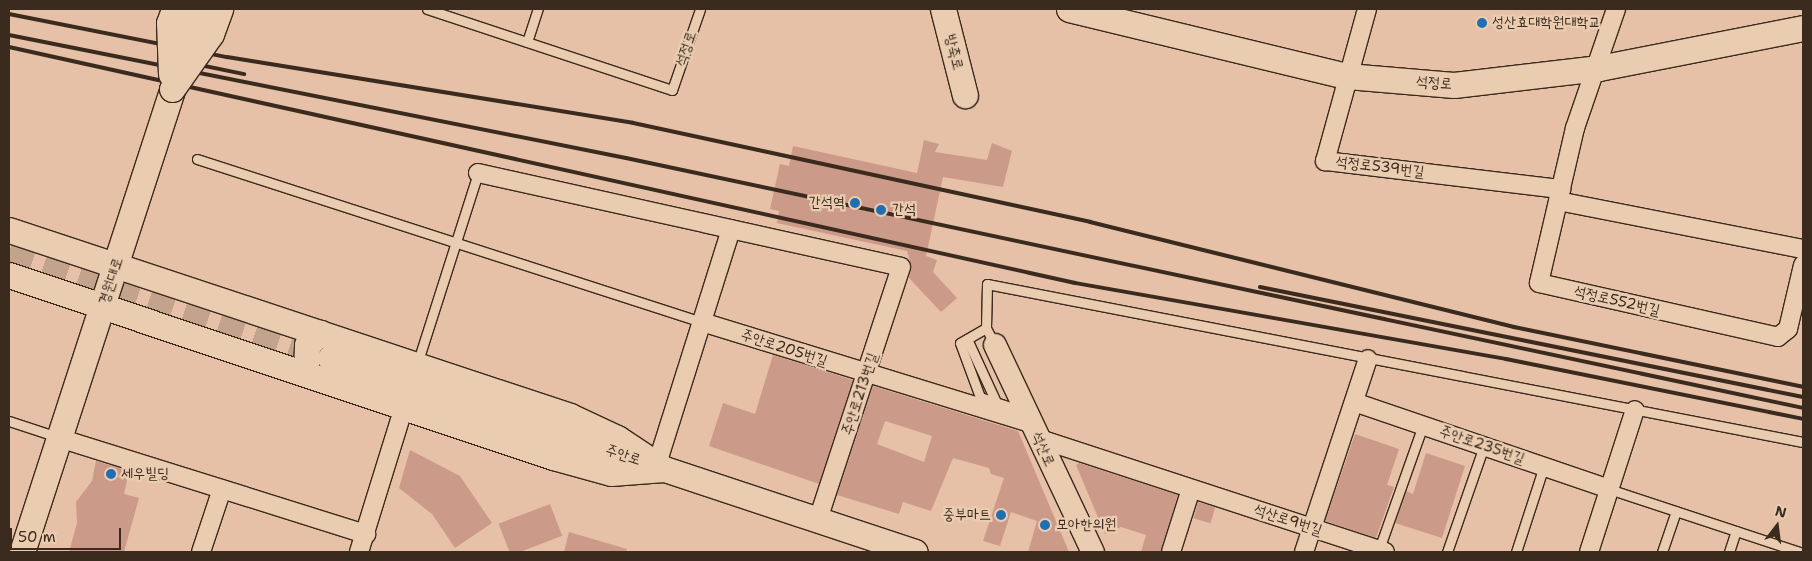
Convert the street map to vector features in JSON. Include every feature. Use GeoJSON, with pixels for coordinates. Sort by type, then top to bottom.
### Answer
{"type":"FeatureCollection","features":[{"type":"Feature","properties":{"kind":"main road"},"geometry":{"type":"LineString","coordinates":[[172,89],[169,23],[174,9]]}},
{"type":"Feature","properties":{"kind":"main road","name":"경원대로"},"geometry":{"type":"LineString","coordinates":[[22,552],[117,266],[199,9]]}},
{"type":"Feature","properties":{"kind":"main road"},"geometry":{"type":"LineString","coordinates":[[172,89],[211,34],[220,9]]}},
{"type":"Feature","properties":{"kind":"main road","name":"방축로"},"geometry":{"type":"LineString","coordinates":[[943,9],[965,95]]}},
{"type":"Feature","properties":{"kind":"main road","name":"석정로"},"geometry":{"type":"LineString","coordinates":[[1069,9],[1347,76],[1454,85],[1599,68],[1803,28]]}},
{"type":"Feature","properties":{"kind":"main road"},"geometry":{"type":"LineString","coordinates":[[9,230],[570,416],[661,467]]}},
{"type":"Feature","properties":{"kind":"main road"},"geometry":{"type":"LineString","coordinates":[[9,276],[404,407],[611,473],[661,467]]}},
{"type":"Feature","properties":{"kind":"main road"},"geometry":{"type":"LineString","coordinates":[[306,374],[307,345],[320,333]]}},
{"type":"Feature","properties":{"kind":"main road","name":"주안로"},"geometry":{"type":"LineString","coordinates":[[330,358],[916,552]]}},
{"type":"Feature","properties":{"kind":"street","name":"석정로539번길"},"geometry":{"type":"LineString","coordinates":[[1366,9],[1325,161],[1559,195]]}},
{"type":"Feature","properties":{"kind":"street","name":"석정로552번길"},"geometry":{"type":"LineString","coordinates":[[1616,9],[1599,68],[1575,128],[1538,284],[1778,337],[1788,329],[1803,265]]}},
{"type":"Feature","properties":{"kind":"street"},"geometry":{"type":"LineString","coordinates":[[478,173],[731,229],[702,322],[661,467]]}},
{"type":"Feature","properties":{"kind":"street"},"geometry":{"type":"LineString","coordinates":[[1559,195],[1803,249]]}},
{"type":"Feature","properties":{"kind":"street","name":"주안로213번길"},"geometry":{"type":"LineString","coordinates":[[731,229],[901,267],[818,520]]}},
{"type":"Feature","properties":{"kind":"street","name":"주안로205번길"},"geometry":{"type":"LineString","coordinates":[[702,322],[1032,425]]}},
{"type":"Feature","properties":{"kind":"street","name":"석산로"},"geometry":{"type":"LineString","coordinates":[[991,336],[1093,552]]}},
{"type":"Feature","properties":{"kind":"street"},"geometry":{"type":"LineString","coordinates":[[1304,552],[1368,359]]}},
{"type":"Feature","properties":{"kind":"street","name":"주안로235번길"},"geometry":{"type":"LineString","coordinates":[[1354,402],[1609,489]]}},
{"type":"Feature","properties":{"kind":"street"},"geometry":{"type":"LineString","coordinates":[[359,552],[404,407]]}},
{"type":"Feature","properties":{"kind":"street"},"geometry":{"type":"LineString","coordinates":[[1589,552],[1635,410]]}},
{"type":"Feature","properties":{"kind":"street","name":"석산로9번길"},"geometry":{"type":"LineString","coordinates":[[1032,425],[1191,489],[1381,552]]}},
{"type":"Feature","properties":{"kind":"street"},"geometry":{"type":"LineString","coordinates":[[60,438],[366,534]]}},
{"type":"Feature","properties":{"kind":"street"},"geometry":{"type":"LineString","coordinates":[[202,552],[222,489]]}},
{"type":"Feature","properties":{"kind":"street"},"geometry":{"type":"LineString","coordinates":[[1171,552],[1191,489]]}},
{"type":"Feature","properties":{"kind":"lane"},"geometry":{"type":"LineString","coordinates":[[428,9],[527,42],[538,9]]}},
{"type":"Feature","properties":{"kind":"lane","name":"석정로"},"geometry":{"type":"LineString","coordinates":[[527,42],[672,90],[700,9]]}},
{"type":"Feature","properties":{"kind":"lane"},"geometry":{"type":"LineString","coordinates":[[197,159],[702,322]]}},
{"type":"Feature","properties":{"kind":"lane"},"geometry":{"type":"LineString","coordinates":[[417,365],[478,173]]}},
{"type":"Feature","properties":{"kind":"lane"},"geometry":{"type":"LineString","coordinates":[[1032,425],[996,402],[980,397],[960,343],[967,339],[991,336],[988,284],[1803,442]]}},
{"type":"Feature","properties":{"kind":"lane"},"geometry":{"type":"LineString","coordinates":[[9,421],[60,438]]}},
{"type":"Feature","properties":{"kind":"lane"},"geometry":{"type":"LineString","coordinates":[[1381,552],[1423,425]]}},
{"type":"Feature","properties":{"kind":"lane"},"geometry":{"type":"LineString","coordinates":[[1447,552],[1484,446]]}},
{"type":"Feature","properties":{"kind":"lane"},"geometry":{"type":"LineString","coordinates":[[1516,552],[1544,466]]}},
{"type":"Feature","properties":{"kind":"lane"},"geometry":{"type":"LineString","coordinates":[[1609,489],[1798,552]]}},
{"type":"Feature","properties":{"kind":"lane"},"geometry":{"type":"LineString","coordinates":[[1662,552],[1676,511]]}},
{"type":"Feature","properties":{"kind":"lane"},"geometry":{"type":"LineString","coordinates":[[1729,552],[1736,531]]}},
{"type":"Feature","properties":{"kind":"building","name":"간석역"},"geometry":{"type":"Polygon","coordinates":[[[924,140],[939,144],[935,152],[987,160],[992,143],[1012,151],[1003,187],[943,177],[926,256],[937,260],[933,272],[957,298],[941,312],[909,278],[911,265],[907,251],[777,223],[779,211],[770,209],[780,164],[789,166],[793,146],[917,173],[924,140]]]}},
{"type":"Feature","properties":{"kind":"building"},"geometry":{"type":"Polygon","coordinates":[[[773,355],[853,380],[819,484],[709,446],[723,403],[755,414],[773,355]]]}},
{"type":"Feature","properties":{"kind":"building"},"geometry":{"type":"Polygon","coordinates":[[[873,386],[1018,431],[1069,552],[1028,552],[1037,521],[1011,512],[1000,546],[983,541],[1004,478],[991,474],[989,468],[953,458],[931,511],[903,502],[899,514],[837,495],[873,386]],[[885,421],[877,444],[924,462],[932,436],[885,421]]]}},
{"type":"Feature","properties":{"kind":"building"},"geometry":{"type":"Polygon","coordinates":[[[1355,434],[1399,449],[1387,485],[1394,487],[1376,538],[1325,521],[1355,434]]]}},
{"type":"Feature","properties":{"kind":"building"},"geometry":{"type":"Polygon","coordinates":[[[410,450],[460,476],[492,523],[455,548],[432,514],[399,488],[410,450]]]}},
{"type":"Feature","properties":{"kind":"building"},"geometry":{"type":"Polygon","coordinates":[[[1426,453],[1465,466],[1442,538],[1395,523],[1406,491],[1413,494],[1426,453]]]}},
{"type":"Feature","properties":{"kind":"building"},"geometry":{"type":"Polygon","coordinates":[[[96,461],[129,471],[124,494],[139,498],[124,552],[69,552],[77,523],[76,502],[92,481],[96,461]]]}},
{"type":"Feature","properties":{"kind":"building"},"geometry":{"type":"Polygon","coordinates":[[[1079,463],[1178,495],[1161,552],[1141,552],[1146,535],[1121,527],[1105,534],[1076,465],[1079,463]]]}},
{"type":"Feature","properties":{"kind":"building"},"geometry":{"type":"Polygon","coordinates":[[[1198,502],[1215,507],[1211,523],[1193,518],[1198,502]]]}},
{"type":"Feature","properties":{"kind":"building"},"geometry":{"type":"Polygon","coordinates":[[[550,504],[562,536],[520,552],[510,552],[499,524],[550,504]]]}},
{"type":"Feature","properties":{"kind":"building"},"geometry":{"type":"Polygon","coordinates":[[[569,532],[627,549],[626,552],[564,552],[569,532]]]}},
{"type":"Feature","properties":{"kind":"tunnel"},"geometry":{"type":"LineString","coordinates":[[9,252],[327,357]]}},
{"type":"Feature","properties":{"kind":"railway"},"geometry":{"type":"LineString","coordinates":[[9,14],[227,57],[633,123],[1090,222],[1514,327],[1803,387]]}},
{"type":"Feature","properties":{"kind":"railway"},"geometry":{"type":"LineString","coordinates":[[9,35],[626,158],[1803,408]]}},
{"type":"Feature","properties":{"kind":"railway"},"geometry":{"type":"LineString","coordinates":[[9,47],[1075,283],[1506,359],[1803,419]]}},
{"type":"Feature","properties":{"kind":"railway"},"geometry":{"type":"LineString","coordinates":[[161,57],[244,74]]}},
{"type":"Feature","properties":{"kind":"railway"},"geometry":{"type":"LineString","coordinates":[[1260,287],[1803,397]]}},
{"type":"Feature","properties":{"kind":"place","name":"성산효대학원대학교"},"geometry":{"type":"Point","coordinates":[1482,23]}},
{"type":"Feature","properties":{"kind":"place","name":"간석역"},"geometry":{"type":"Point","coordinates":[855,203]}},
{"type":"Feature","properties":{"kind":"place","name":"간석"},"geometry":{"type":"Point","coordinates":[881,210]}},
{"type":"Feature","properties":{"kind":"place","name":"세우빌딩"},"geometry":{"type":"Point","coordinates":[111,474]}},
{"type":"Feature","properties":{"kind":"place","name":"중부마트"},"geometry":{"type":"Point","coordinates":[1001,515]}},
{"type":"Feature","properties":{"kind":"place","name":"모아한의원"},"geometry":{"type":"Point","coordinates":[1045,525]}}]}
